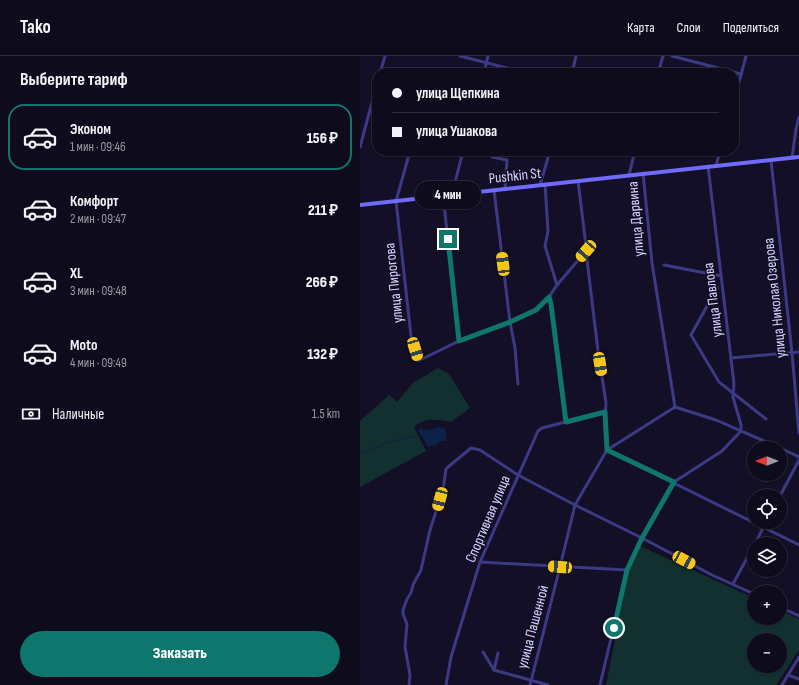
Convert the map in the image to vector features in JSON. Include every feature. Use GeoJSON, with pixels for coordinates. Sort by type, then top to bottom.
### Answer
{"type":"FeatureCollection","features":[{"type":"Feature","properties":{"kind":"main road","name":"Pushkin St"},"geometry":{"type":"LineString","coordinates":[[360,205],[799,157]]}},
{"type":"Feature","properties":{"kind":"street"},"geometry":{"type":"LineString","coordinates":[[381,68],[385,56]]}},
{"type":"Feature","properties":{"kind":"street"},"geometry":{"type":"LineString","coordinates":[[460,56],[504,68]]}},
{"type":"Feature","properties":{"kind":"street"},"geometry":{"type":"LineString","coordinates":[[485,68],[488,56]]}},
{"type":"Feature","properties":{"kind":"street"},"geometry":{"type":"LineString","coordinates":[[573,68],[576,56]]}},
{"type":"Feature","properties":{"kind":"street"},"geometry":{"type":"LineString","coordinates":[[659,68],[663,56]]}},
{"type":"Feature","properties":{"kind":"street"},"geometry":{"type":"LineString","coordinates":[[672,56],[718,68]]}},
{"type":"Feature","properties":{"kind":"street"},"geometry":{"type":"LineString","coordinates":[[739,82],[746,56]]}},
{"type":"Feature","properties":{"kind":"street"},"geometry":{"type":"LineString","coordinates":[[360,147],[372,103]]}},
{"type":"Feature","properties":{"kind":"street"},"geometry":{"type":"LineString","coordinates":[[792,158],[799,117]]}},
{"type":"Feature","properties":{"kind":"street"},"geometry":{"type":"LineString","coordinates":[[396,201],[409,156]]}},
{"type":"Feature","properties":{"kind":"street"},"geometry":{"type":"LineString","coordinates":[[452,194],[462,156]]}},
{"type":"Feature","properties":{"kind":"street"},"geometry":{"type":"LineString","coordinates":[[492,156],[506,160],[505,189]]}},
{"type":"Feature","properties":{"kind":"street"},"geometry":{"type":"LineString","coordinates":[[549,156],[542,185],[548,231],[545,246],[557,285]]}},
{"type":"Feature","properties":{"kind":"street"},"geometry":{"type":"LineString","coordinates":[[629,175],[634,156]]}},
{"type":"Feature","properties":{"kind":"street"},"geometry":{"type":"LineString","coordinates":[[716,166],[719,156]]}},
{"type":"Feature","properties":{"kind":"street","name":"улица Николая Озерова"},"geometry":{"type":"LineString","coordinates":[[771,160],[792,352],[799,433]]}},
{"type":"Feature","properties":{"kind":"street","name":"улица Павлова"},"geometry":{"type":"LineString","coordinates":[[708,166],[734,384],[733,397],[741,425],[741,431]]}},
{"type":"Feature","properties":{"kind":"street","name":"улица Дарвина"},"geometry":{"type":"LineString","coordinates":[[643,173],[652,263],[675,407]]}},
{"type":"Feature","properties":{"kind":"street"},"geometry":{"type":"LineString","coordinates":[[443,196],[459,341],[510,322],[536,310],[549,297],[557,285],[586,252],[578,181]]}},
{"type":"Feature","properties":{"kind":"street"},"geometry":{"type":"LineString","coordinates":[[494,190],[510,322],[515,348],[518,384]]}},
{"type":"Feature","properties":{"kind":"street","name":"улица Пирогова"},"geometry":{"type":"LineString","coordinates":[[396,201],[411,336],[418,361],[459,341]]}},
{"type":"Feature","properties":{"kind":"street"},"geometry":{"type":"LineString","coordinates":[[587,260],[606,403],[607,450],[674,482],[747,520]]}},
{"type":"Feature","properties":{"kind":"street"},"geometry":{"type":"LineString","coordinates":[[664,265],[721,276]]}},
{"type":"Feature","properties":{"kind":"street"},"geometry":{"type":"LineString","coordinates":[[717,288],[691,335],[720,382],[766,419]]}},
{"type":"Feature","properties":{"kind":"street"},"geometry":{"type":"LineString","coordinates":[[549,297],[566,422]]}},
{"type":"Feature","properties":{"kind":"street"},"geometry":{"type":"LineString","coordinates":[[730,358],[799,352]]}},
{"type":"Feature","properties":{"kind":"street"},"geometry":{"type":"LineString","coordinates":[[675,407],[716,420],[764,441]]}},
{"type":"Feature","properties":{"kind":"street","name":"улица Пашенной"},"geometry":{"type":"LineString","coordinates":[[530,685],[575,505],[607,450],[675,407]]}},
{"type":"Feature","properties":{"kind":"street","name":"Спортивная улица"},"geometry":{"type":"LineString","coordinates":[[446,685],[451,657],[480,562],[538,431],[542,428],[605,412]]}},
{"type":"Feature","properties":{"kind":"street"},"geometry":{"type":"LineString","coordinates":[[600,685],[627,570],[642,538],[674,482],[722,451],[741,431]]}},
{"type":"Feature","properties":{"kind":"street"},"geometry":{"type":"LineString","coordinates":[[409,685],[410,675],[405,647],[407,624],[402,614],[403,610],[421,570],[430,530],[443,490],[446,469],[468,450],[475,448],[486,453],[518,475],[575,505],[712,575],[747,591]]}},
{"type":"Feature","properties":{"kind":"street"},"geometry":{"type":"LineString","coordinates":[[787,451],[799,456]]}},
{"type":"Feature","properties":{"kind":"street"},"geometry":{"type":"LineString","coordinates":[[784,489],[799,460]]}},
{"type":"Feature","properties":{"kind":"street"},"geometry":{"type":"LineString","coordinates":[[765,529],[799,545]]}},
{"type":"Feature","properties":{"kind":"street"},"geometry":{"type":"LineString","coordinates":[[733,584],[747,557]]}},
{"type":"Feature","properties":{"kind":"street"},"geometry":{"type":"LineString","coordinates":[[480,562],[627,570]]}},
{"type":"Feature","properties":{"kind":"street"},"geometry":{"type":"LineString","coordinates":[[787,610],[799,616]]}},
{"type":"Feature","properties":{"kind":"street"},"geometry":{"type":"LineString","coordinates":[[483,652],[494,670],[548,685]]}},
{"type":"Feature","properties":{"kind":"street"},"geometry":{"type":"LineString","coordinates":[[494,670],[498,653]]}},
{"type":"Feature","properties":{"kind":"street"},"geometry":{"type":"LineString","coordinates":[[782,685],[799,657]]}},
{"type":"Feature","properties":{"kind":"street"},"geometry":{"type":"LineString","coordinates":[[788,675],[799,680]]}},
{"type":"Feature","properties":{"kind":"green space"},"geometry":{"type":"Polygon","coordinates":[[[438,368],[449,374],[470,408],[451,422],[431,420],[418,424],[414,427],[426,451],[360,487],[360,421],[389,395],[397,402],[413,383],[438,368]]]}},
{"type":"Feature","properties":{"kind":"green space"},"geometry":{"type":"Polygon","coordinates":[[[640,546],[747,595],[747,625],[787,625],[787,613],[799,619],[799,650],[787,668],[787,633],[747,633],[747,673],[784,673],[776,685],[606,685],[628,574],[640,546]]]}},
{"type":"Feature","properties":{"kind":"water"},"geometry":{"type":"Polygon","coordinates":[[[440,427],[445,429],[447,434],[446,441],[440,441],[436,445],[428,447],[418,430],[422,428],[423,431],[428,429],[433,430],[434,428],[440,427]]]}},
{"type":"Feature","properties":{"kind":"waterway"},"geometry":{"type":"LineString","coordinates":[[360,453],[389,442],[422,435]]}},
{"type":"Feature","properties":{"kind":"route"},"geometry":{"type":"LineString","coordinates":[[448,239],[459,341],[510,322],[536,310],[549,297],[566,422],[605,412],[607,450],[674,482],[642,538],[627,570],[614,628]]}}]}
